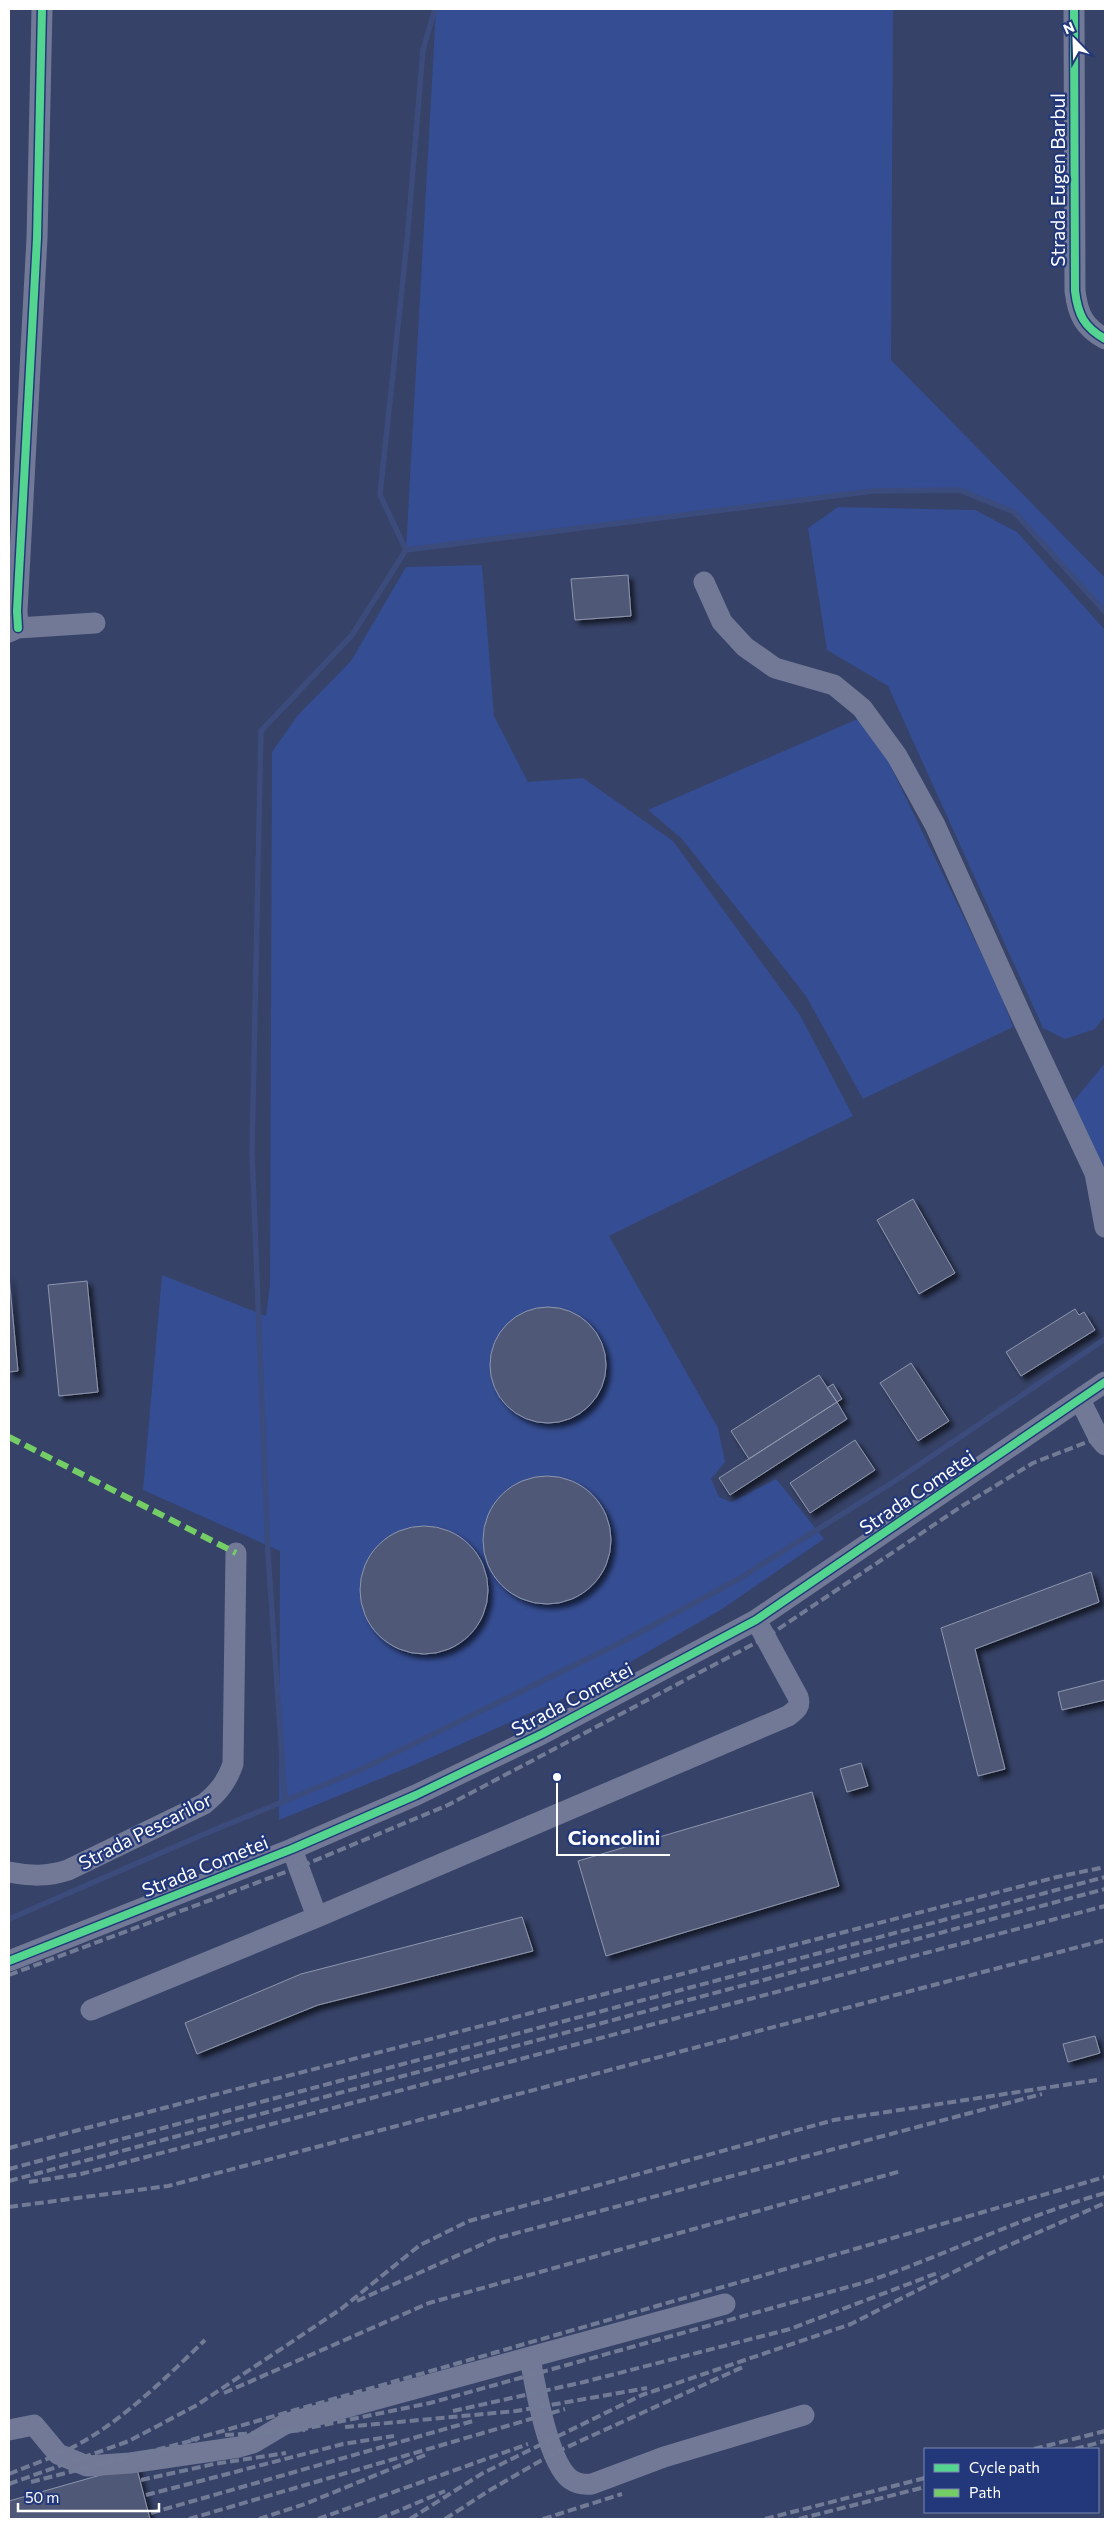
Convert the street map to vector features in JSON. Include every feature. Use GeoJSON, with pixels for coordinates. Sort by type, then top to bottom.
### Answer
{"type":"FeatureCollection","features":[{"type":"Feature","properties":{"kind":"street"},"geometry":{"type":"LineString","coordinates":[[42,9],[37,238],[17,611],[13,630],[94,623]]}},
{"type":"Feature","properties":{"kind":"street","name":"Strada Eugen Barbul"},"geometry":{"type":"LineString","coordinates":[[1074,9],[1075,291],[1077,310],[1081,320],[1091,331],[1105,339]]}},
{"type":"Feature","properties":{"kind":"street"},"geometry":{"type":"LineString","coordinates":[[704,582],[722,622],[745,647],[775,668],[834,685],[862,708],[897,756],[935,825],[1025,1024],[1096,1173],[1105,1227]]}},
{"type":"Feature","properties":{"kind":"street","name":"Strada Cometei"},"geometry":{"type":"LineString","coordinates":[[9,1961],[292,1849],[416,1795],[542,1734],[756,1620],[1105,1382]]}},
{"type":"Feature","properties":{"kind":"street"},"geometry":{"type":"LineString","coordinates":[[1080,1400],[1098,1438],[1105,1445]]}},
{"type":"Feature","properties":{"kind":"street","name":"Strada Pescarilor"},"geometry":{"type":"LineString","coordinates":[[9,1872],[39,1876],[53,1875],[68,1870],[204,1804],[218,1792],[233,1764],[236,1553]]}},
{"type":"Feature","properties":{"kind":"street"},"geometry":{"type":"LineString","coordinates":[[91,2010],[317,1917],[793,1712],[800,1703],[798,1697],[756,1620]]}},
{"type":"Feature","properties":{"kind":"street"},"geometry":{"type":"LineString","coordinates":[[292,1849],[317,1917]]}},
{"type":"Feature","properties":{"kind":"street"},"geometry":{"type":"LineString","coordinates":[[9,2430],[34,2425],[58,2454],[87,2466],[130,2463],[239,2447],[253,2442],[285,2424],[725,2304]]}},
{"type":"Feature","properties":{"kind":"street"},"geometry":{"type":"LineString","coordinates":[[530,2358],[539,2407],[558,2464],[569,2478],[583,2485],[592,2484],[664,2457],[804,2415]]}},
{"type":"Feature","properties":{"kind":"shaded area"},"geometry":{"type":"Polygon","coordinates":[[[436,9],[893,9],[891,360],[1105,578],[1105,612],[1014,512],[959,490],[873,491],[406,550],[436,9]]]}},
{"type":"Feature","properties":{"kind":"shaded area"},"geometry":{"type":"Polygon","coordinates":[[[838,507],[975,510],[1017,532],[1105,630],[1105,1016],[1095,1029],[1065,1039],[1043,1028],[888,686],[827,650],[808,528],[838,507]]]}},
{"type":"Feature","properties":{"kind":"shaded area"},"geometry":{"type":"Polygon","coordinates":[[[482,565],[494,716],[528,782],[583,778],[673,841],[800,1015],[853,1116],[609,1236],[718,1428],[725,1462],[711,1479],[719,1497],[731,1502],[776,1479],[824,1539],[722,1609],[582,1690],[414,1765],[279,1820],[280,1551],[143,1490],[162,1275],[266,1316],[270,1285],[272,752],[298,715],[351,661],[406,567],[482,565]]]}},
{"type":"Feature","properties":{"kind":"shaded area"},"geometry":{"type":"Polygon","coordinates":[[[860,718],[888,761],[999,990],[1013,1027],[863,1099],[806,996],[682,839],[648,810],[860,718]]]}},
{"type":"Feature","properties":{"kind":"shaded area"},"geometry":{"type":"Polygon","coordinates":[[[1105,1063],[1105,1171],[1073,1102],[1105,1063]]]}},
{"type":"Feature","properties":{"kind":"building"},"geometry":{"type":"Polygon","coordinates":[[[628,575],[631,616],[575,620],[571,579],[628,575]]]}},
{"type":"Feature","properties":{"kind":"building"},"geometry":{"type":"Polygon","coordinates":[[[913,1199],[955,1273],[919,1294],[877,1220],[913,1199]]]}},
{"type":"Feature","properties":{"kind":"building"},"geometry":{"type":"Polygon","coordinates":[[[9,1277],[18,1371],[9,1372],[9,1277]]]}},
{"type":"Feature","properties":{"kind":"building"},"geometry":{"type":"Polygon","coordinates":[[[87,1281],[98,1392],[59,1396],[48,1285],[87,1281]]]}},
{"type":"Feature","properties":{"kind":"building"},"geometry":{"type":"Polygon","coordinates":[[[548,1307],[570,1312],[589,1324],[601,1343],[606,1365],[601,1387],[589,1406],[570,1418],[548,1423],[526,1418],[507,1406],[495,1387],[490,1365],[495,1343],[507,1324],[526,1312],[548,1307]]]}},
{"type":"Feature","properties":{"kind":"building"},"geometry":{"type":"Polygon","coordinates":[[[1075,1309],[1079,1315],[1084,1312],[1095,1330],[1021,1376],[1006,1352],[1075,1309]]]}},
{"type":"Feature","properties":{"kind":"building"},"geometry":{"type":"Polygon","coordinates":[[[911,1363],[949,1421],[918,1441],[880,1383],[911,1363]]]}},
{"type":"Feature","properties":{"kind":"building"},"geometry":{"type":"Polygon","coordinates":[[[819,1375],[837,1402],[749,1459],[731,1431],[819,1375]]]}},
{"type":"Feature","properties":{"kind":"building"},"geometry":{"type":"Polygon","coordinates":[[[833,1384],[842,1399],[837,1402],[827,1388],[833,1384]]]}},
{"type":"Feature","properties":{"kind":"building"},"geometry":{"type":"Polygon","coordinates":[[[837,1402],[847,1419],[730,1495],[719,1478],[837,1402]]]}},
{"type":"Feature","properties":{"kind":"building"},"geometry":{"type":"Polygon","coordinates":[[[855,1440],[875,1470],[810,1513],[790,1483],[855,1440]]]}},
{"type":"Feature","properties":{"kind":"building"},"geometry":{"type":"Polygon","coordinates":[[[547,1476],[560,1477],[572,1481],[592,1495],[606,1515],[610,1527],[610,1553],[606,1565],[592,1585],[572,1599],[560,1603],[547,1604],[534,1603],[522,1599],[502,1585],[488,1565],[484,1553],[483,1540],[484,1527],[488,1515],[502,1495],[522,1481],[534,1477],[547,1476]]]}},
{"type":"Feature","properties":{"kind":"building"},"geometry":{"type":"Polygon","coordinates":[[[424,1526],[437,1527],[449,1531],[469,1545],[483,1565],[487,1577],[487,1603],[483,1615],[469,1635],[449,1649],[437,1653],[424,1654],[411,1653],[399,1649],[379,1635],[365,1615],[361,1603],[360,1590],[361,1577],[365,1565],[379,1545],[399,1531],[411,1527],[424,1526]]]}},
{"type":"Feature","properties":{"kind":"building"},"geometry":{"type":"Polygon","coordinates":[[[1091,1572],[1099,1602],[975,1649],[1005,1769],[978,1776],[941,1628],[1091,1572]]]}},
{"type":"Feature","properties":{"kind":"building"},"geometry":{"type":"Polygon","coordinates":[[[1105,1680],[1105,1700],[1062,1710],[1058,1692],[1105,1680]]]}},
{"type":"Feature","properties":{"kind":"building"},"geometry":{"type":"Polygon","coordinates":[[[861,1763],[868,1786],[847,1792],[840,1769],[861,1763]]]}},
{"type":"Feature","properties":{"kind":"building"},"geometry":{"type":"Polygon","coordinates":[[[812,1792],[839,1886],[606,1956],[578,1861],[812,1792]]]}},
{"type":"Feature","properties":{"kind":"building"},"geometry":{"type":"Polygon","coordinates":[[[522,1917],[533,1951],[318,2005],[197,2054],[185,2023],[301,1974],[522,1917]]]}},
{"type":"Feature","properties":{"kind":"building"},"geometry":{"type":"Polygon","coordinates":[[[1095,2036],[1100,2053],[1068,2062],[1063,2044],[1095,2036]]]}},
{"type":"Feature","properties":{"kind":"building"},"geometry":{"type":"Polygon","coordinates":[[[136,2465],[150,2519],[9,2519],[9,2501],[136,2465]]]}},
{"type":"Feature","properties":{"kind":"waterway"},"geometry":{"type":"LineString","coordinates":[[435,9],[423,50],[407,241],[380,495],[406,550],[873,491],[959,490],[1014,512],[1105,612]]}},
{"type":"Feature","properties":{"kind":"waterway"},"geometry":{"type":"LineString","coordinates":[[285,1801],[268,1554],[252,1152],[261,731],[352,635],[406,550]]}},
{"type":"Feature","properties":{"kind":"waterway"},"geometry":{"type":"LineString","coordinates":[[9,1919],[202,1835],[360,1770],[622,1642],[737,1580],[898,1479],[1105,1339]]}},
{"type":"Feature","properties":{"kind":"railway"},"geometry":{"type":"LineString","coordinates":[[9,1975],[299,1867],[448,1805],[765,1638],[962,1506],[1033,1463],[1105,1435]]}},
{"type":"Feature","properties":{"kind":"railway"},"geometry":{"type":"LineString","coordinates":[[9,2148],[1057,1877],[1105,1867]]}},
{"type":"Feature","properties":{"kind":"railway"},"geometry":{"type":"LineString","coordinates":[[9,2169],[1105,1877]]}},
{"type":"Feature","properties":{"kind":"railway"},"geometry":{"type":"LineString","coordinates":[[9,2181],[1105,1889]]}},
{"type":"Feature","properties":{"kind":"railway"},"geometry":{"type":"LineString","coordinates":[[29,2182],[81,2174],[1105,1906]]}},
{"type":"Feature","properties":{"kind":"railway"},"geometry":{"type":"LineString","coordinates":[[9,2207],[168,2186],[1105,1940]]}},
{"type":"Feature","properties":{"kind":"railway"},"geometry":{"type":"LineString","coordinates":[[9,2484],[129,2441],[197,2405],[341,2309],[420,2245],[469,2221],[834,2120],[1097,2080]]}},
{"type":"Feature","properties":{"kind":"railway"},"geometry":{"type":"LineString","coordinates":[[357,2301],[494,2239],[1042,2094]]}},
{"type":"Feature","properties":{"kind":"railway"},"geometry":{"type":"LineString","coordinates":[[224,2393],[429,2303],[901,2171]]}},
{"type":"Feature","properties":{"kind":"railway"},"geometry":{"type":"LineString","coordinates":[[191,2440],[1105,2177]]}},
{"type":"Feature","properties":{"kind":"railway"},"geometry":{"type":"LineString","coordinates":[[299,2430],[430,2403],[866,2282],[1015,2224],[1105,2193]]}},
{"type":"Feature","properties":{"kind":"railway"},"geometry":{"type":"LineString","coordinates":[[410,2519],[483,2473],[642,2395],[851,2324],[989,2254],[1105,2203]]}},
{"type":"Feature","properties":{"kind":"railway"},"geometry":{"type":"LineString","coordinates":[[453,2411],[584,2382],[790,2329],[940,2272]]}},
{"type":"Feature","properties":{"kind":"railway"},"geometry":{"type":"LineString","coordinates":[[9,2474],[70,2449],[104,2428],[149,2392],[205,2340]]}},
{"type":"Feature","properties":{"kind":"railway"},"geometry":{"type":"LineString","coordinates":[[445,2519],[554,2453],[745,2366]]}},
{"type":"Feature","properties":{"kind":"railway"},"geometry":{"type":"LineString","coordinates":[[345,2427],[516,2411],[647,2388]]}},
{"type":"Feature","properties":{"kind":"railway"},"geometry":{"type":"LineString","coordinates":[[189,2519],[565,2409]]}},
{"type":"Feature","properties":{"kind":"railway"},"geometry":{"type":"LineString","coordinates":[[151,2513],[473,2421]]}},
{"type":"Feature","properties":{"kind":"railway"},"geometry":{"type":"LineString","coordinates":[[225,2435],[305,2430]]}},
{"type":"Feature","properties":{"kind":"railway"},"geometry":{"type":"LineString","coordinates":[[1038,2448],[1105,2431]]}},
{"type":"Feature","properties":{"kind":"railway"},"geometry":{"type":"LineString","coordinates":[[146,2495],[343,2444],[394,2436]]}},
{"type":"Feature","properties":{"kind":"railway"},"geometry":{"type":"LineString","coordinates":[[31,2482],[198,2439]]}},
{"type":"Feature","properties":{"kind":"railway"},"geometry":{"type":"LineString","coordinates":[[1079,2448],[1105,2441]]}},
{"type":"Feature","properties":{"kind":"railway"},"geometry":{"type":"LineString","coordinates":[[318,2519],[528,2444]]}},
{"type":"Feature","properties":{"kind":"railway"},"geometry":{"type":"LineString","coordinates":[[141,2480],[214,2464],[286,2453]]}},
{"type":"Feature","properties":{"kind":"railway"},"geometry":{"type":"LineString","coordinates":[[259,2519],[305,2504],[425,2455]]}},
{"type":"Feature","properties":{"kind":"railway"},"geometry":{"type":"LineString","coordinates":[[765,2519],[924,2478]]}},
{"type":"Feature","properties":{"kind":"railway"},"geometry":{"type":"LineString","coordinates":[[799,2519],[924,2487]]}},
{"type":"Feature","properties":{"kind":"railway"},"geometry":{"type":"LineString","coordinates":[[379,2519],[445,2491]]}},
{"type":"Feature","properties":{"kind":"railway"},"geometry":{"type":"LineString","coordinates":[[543,2519],[622,2494]]}},
{"type":"Feature","properties":{"kind":"marked path"},"geometry":{"type":"LineString","coordinates":[[9,1437],[236,1553]]}},
{"type":"Feature","properties":{"kind":"cycle path"},"geometry":{"type":"LineString","coordinates":[[18,628],[17,611],[37,238],[42,9]]}},
{"type":"Feature","properties":{"kind":"cycle path"},"geometry":{"type":"LineString","coordinates":[[1074,9],[1075,291],[1083,320],[1092,330],[1105,339]]}},
{"type":"Feature","properties":{"kind":"cycle path"},"geometry":{"type":"LineString","coordinates":[[9,1961],[292,1849],[416,1795],[542,1734],[756,1620],[1105,1382]]}},
{"type":"Feature","properties":{"kind":"place","name":"Cioncolini"},"geometry":{"type":"Point","coordinates":[557,1777]}}]}
